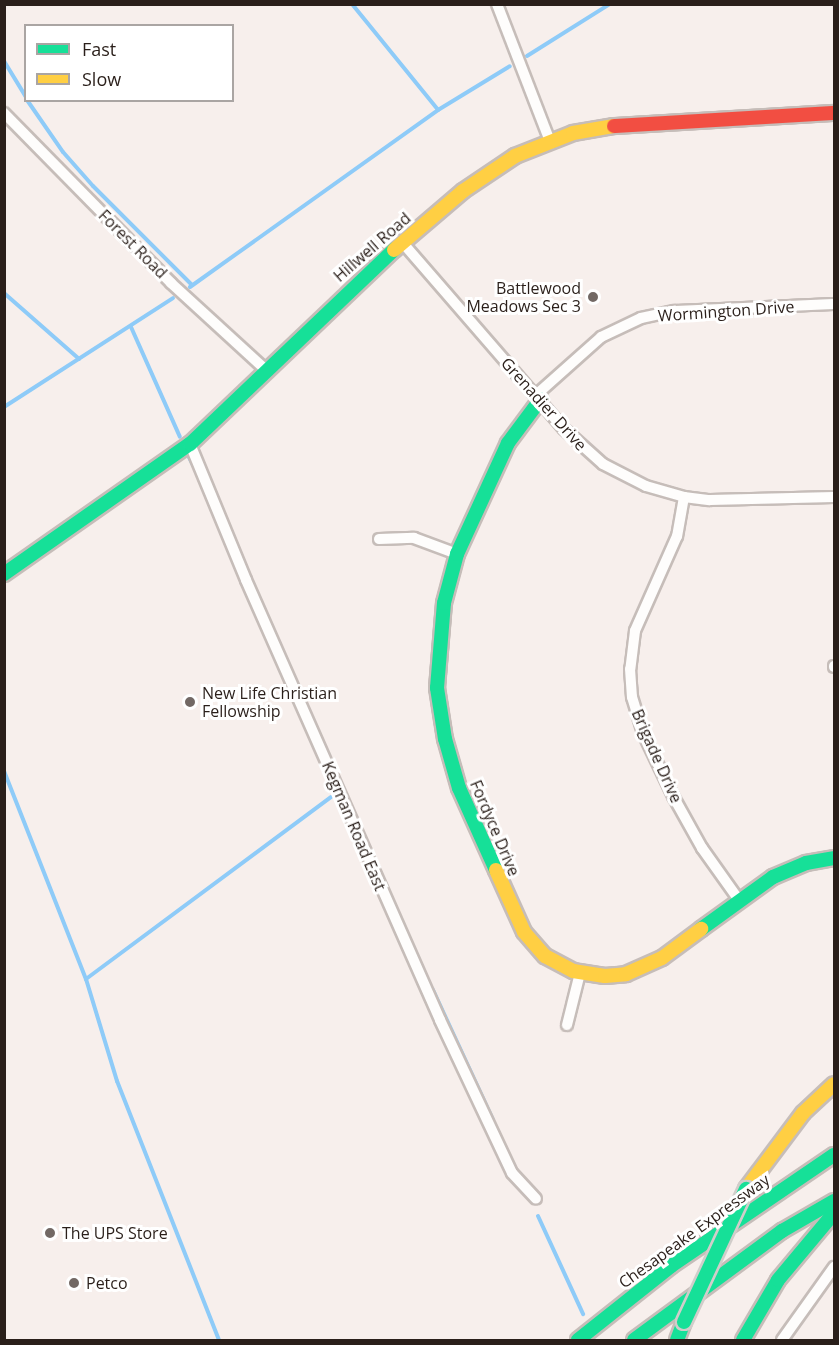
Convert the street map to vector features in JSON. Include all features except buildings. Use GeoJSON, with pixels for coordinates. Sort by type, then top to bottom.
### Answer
{"type":"FeatureCollection","features":[{"type":"Feature","properties":{"kind":"main road","name":"Hillwell Road"},"geometry":{"type":"LineString","coordinates":[[4,574],[190,444],[402,242],[491,169],[550,141],[628,123],[834,113]]}},
{"type":"Feature","properties":{"kind":"main road","name":"Fordyce Drive"},"geometry":{"type":"LineString","coordinates":[[538,397],[508,443],[458,554],[444,603],[438,642],[437,688],[448,752],[459,788],[524,932],[545,956],[580,973],[604,976],[648,966],[739,900],[783,872],[834,858]]}},
{"type":"Feature","properties":{"kind":"main road"},"geometry":{"type":"LineString","coordinates":[[677,1341],[746,1189],[803,1113],[834,1084]]}},
{"type":"Feature","properties":{"kind":"main road","name":"Chesapeake Expressway"},"geometry":{"type":"LineString","coordinates":[[578,1341],[671,1266],[834,1155]]}},
{"type":"Feature","properties":{"kind":"main road"},"geometry":{"type":"LineString","coordinates":[[634,1341],[782,1231],[834,1201]]}},
{"type":"Feature","properties":{"kind":"main road"},"geometry":{"type":"LineString","coordinates":[[743,1341],[778,1280],[834,1213]]}},
{"type":"Feature","properties":{"kind":"street"},"geometry":{"type":"LineString","coordinates":[[497,4],[550,141]]}},
{"type":"Feature","properties":{"kind":"street","name":"Forest Road"},"geometry":{"type":"LineString","coordinates":[[4,112],[16,129],[171,283],[266,370]]}},
{"type":"Feature","properties":{"kind":"street","name":"Grenadier Drive"},"geometry":{"type":"LineString","coordinates":[[402,242],[564,429],[603,464],[646,486],[710,500],[834,497]]}},
{"type":"Feature","properties":{"kind":"street","name":"Wormington Drive"},"geometry":{"type":"LineString","coordinates":[[538,397],[601,336],[641,318],[675,311],[834,304]]}},
{"type":"Feature","properties":{"kind":"street","name":"Kegman Road East"},"geometry":{"type":"LineString","coordinates":[[190,444],[246,580],[440,1020],[512,1173],[536,1199]]}},
{"type":"Feature","properties":{"kind":"street","name":"Brigade Drive"},"geometry":{"type":"LineString","coordinates":[[684,496],[680,529],[635,631],[630,669],[632,697],[643,733],[673,796],[702,848],[739,900]]}},
{"type":"Feature","properties":{"kind":"street"},"geometry":{"type":"LineString","coordinates":[[379,539],[414,538],[458,554]]}},
{"type":"Feature","properties":{"kind":"street"},"geometry":{"type":"LineString","coordinates":[[567,1025],[580,973]]}},
{"type":"Feature","properties":{"kind":"street"},"geometry":{"type":"LineString","coordinates":[[782,1341],[834,1268]]}},
{"type":"Feature","properties":{"kind":"waterway"},"geometry":{"type":"LineString","coordinates":[[352,4],[438,110]]}},
{"type":"Feature","properties":{"kind":"waterway"},"geometry":{"type":"LineString","coordinates":[[527,56],[610,4]]}},
{"type":"Feature","properties":{"kind":"waterway"},"geometry":{"type":"LineString","coordinates":[[4,61],[24,94]]}},
{"type":"Feature","properties":{"kind":"waterway"},"geometry":{"type":"LineString","coordinates":[[190,287],[438,110],[510,66]]}},
{"type":"Feature","properties":{"kind":"waterway"},"geometry":{"type":"LineString","coordinates":[[28,102],[63,152],[93,186],[192,285]]}},
{"type":"Feature","properties":{"kind":"waterway"},"geometry":{"type":"LineString","coordinates":[[4,293],[79,359]]}},
{"type":"Feature","properties":{"kind":"waterway"},"geometry":{"type":"LineString","coordinates":[[4,407],[173,298]]}},
{"type":"Feature","properties":{"kind":"waterway"},"geometry":{"type":"LineString","coordinates":[[131,327],[180,437]]}},
{"type":"Feature","properties":{"kind":"waterway"},"geometry":{"type":"LineString","coordinates":[[189,457],[194,467]]}},
{"type":"Feature","properties":{"kind":"waterway"},"geometry":{"type":"LineString","coordinates":[[4,771],[86,979],[117,1081],[219,1340]]}},
{"type":"Feature","properties":{"kind":"waterway"},"geometry":{"type":"LineString","coordinates":[[86,979],[331,797]]}},
{"type":"Feature","properties":{"kind":"waterway"},"geometry":{"type":"LineString","coordinates":[[433,990],[493,1120]]}},
{"type":"Feature","properties":{"kind":"waterway"},"geometry":{"type":"LineString","coordinates":[[538,1216],[583,1314]]}},
{"type":"Feature","properties":{"kind":"traffic: fast"},"geometry":{"type":"LineString","coordinates":[[4,574],[190,444],[394,250]]}},
{"type":"Feature","properties":{"kind":"traffic: fast"},"geometry":{"type":"LineString","coordinates":[[496,870],[459,788],[445,739],[437,688],[444,603],[457,554],[508,443],[540,400]]}},
{"type":"Feature","properties":{"kind":"traffic: fast"},"geometry":{"type":"LineString","coordinates":[[701,929],[773,877],[806,863],[834,858]]}},
{"type":"Feature","properties":{"kind":"traffic: fast"},"geometry":{"type":"LineString","coordinates":[[578,1340],[671,1266],[834,1155]]}},
{"type":"Feature","properties":{"kind":"traffic: fast"},"geometry":{"type":"LineString","coordinates":[[684,1322],[746,1189]]}},
{"type":"Feature","properties":{"kind":"traffic: fast"},"geometry":{"type":"LineString","coordinates":[[634,1340],[782,1231],[834,1201]]}},
{"type":"Feature","properties":{"kind":"traffic: fast"},"geometry":{"type":"LineString","coordinates":[[743,1340],[778,1280],[834,1213]]}},
{"type":"Feature","properties":{"kind":"traffic: fast"},"geometry":{"type":"LineString","coordinates":[[677,1340],[684,1322]]}},
{"type":"Feature","properties":{"kind":"traffic: slow"},"geometry":{"type":"LineString","coordinates":[[394,250],[463,191],[515,156],[573,133],[614,126]]}},
{"type":"Feature","properties":{"kind":"traffic: slow"},"geometry":{"type":"LineString","coordinates":[[496,870],[524,932],[545,956],[573,971],[605,976],[626,974],[662,958],[701,929]]}},
{"type":"Feature","properties":{"kind":"traffic: slow"},"geometry":{"type":"LineString","coordinates":[[746,1189],[803,1113],[834,1084]]}},
{"type":"Feature","properties":{"kind":"traffic: jam"},"geometry":{"type":"LineString","coordinates":[[614,126],[834,113]]}},
{"type":"Feature","properties":{"kind":"place","name":"Battlewood Meadows Sec 3"},"geometry":{"type":"Point","coordinates":[593,297]}},
{"type":"Feature","properties":{"kind":"place","name":"New Life Christian Fellowship"},"geometry":{"type":"Point","coordinates":[190,702]}},
{"type":"Feature","properties":{"kind":"place","name":"The UPS Store"},"geometry":{"type":"Point","coordinates":[50,1233]}},
{"type":"Feature","properties":{"kind":"place","name":"Petco"},"geometry":{"type":"Point","coordinates":[74,1283]}}]}
